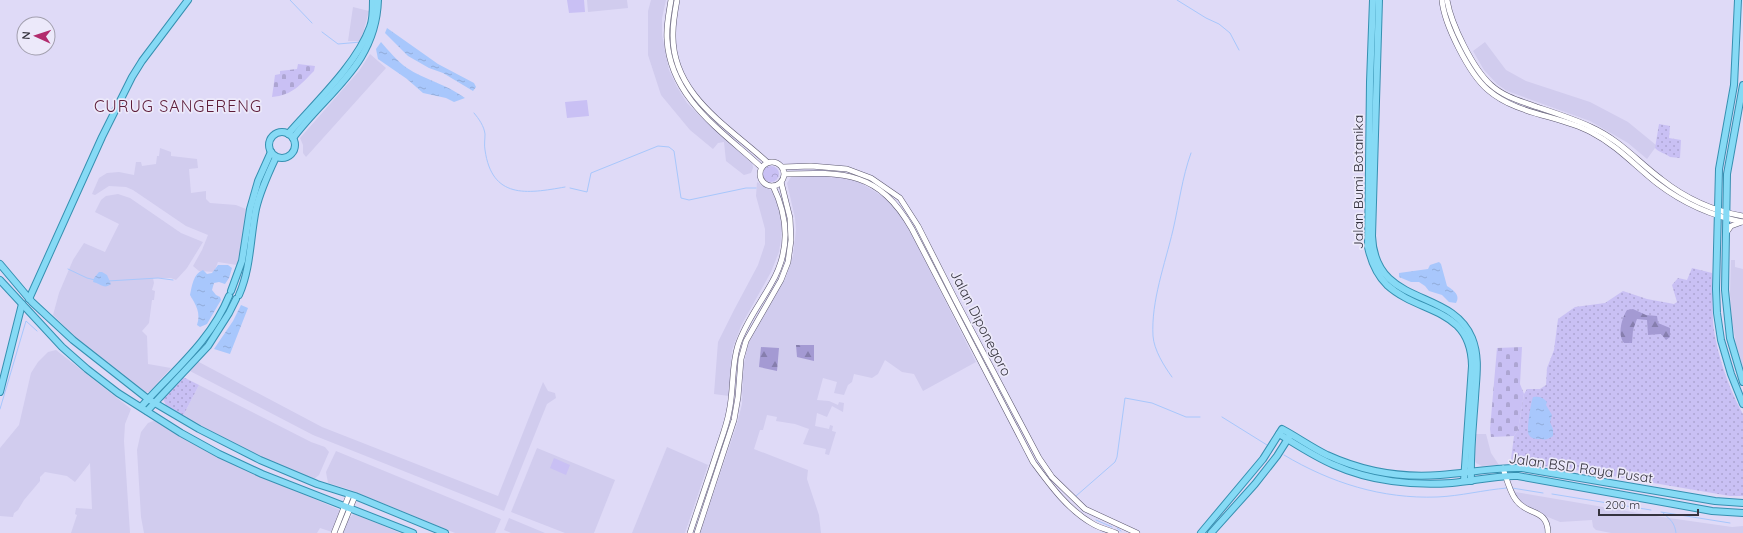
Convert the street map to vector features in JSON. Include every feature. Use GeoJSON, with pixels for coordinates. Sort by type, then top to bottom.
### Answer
{"type":"FeatureCollection","features":[{"type":"Feature","properties":{"kind":"main road"},"geometry":{"type":"LineString","coordinates":[[30,300],[102,137],[132,77],[142,61],[188,0]]}},
{"type":"Feature","properties":{"kind":"main road"},"geometry":{"type":"LineString","coordinates":[[288,134],[355,57],[370,26],[373,0]]}},
{"type":"Feature","properties":{"kind":"main road"},"geometry":{"type":"LineString","coordinates":[[293,138],[352,72],[363,55],[378,17],[378,0]]}},
{"type":"Feature","properties":{"kind":"main road","name":"Jalan Bumi Botanika"},"geometry":{"type":"LineString","coordinates":[[1373,0],[1372,236],[1374,252],[1381,269],[1390,280],[1422,302],[1448,312],[1459,320],[1469,332],[1476,348],[1478,359],[1468,481]]}},
{"type":"Feature","properties":{"kind":"main road","name":"Jalan Bumi Botanika"},"geometry":{"type":"LineString","coordinates":[[1373,82],[1379,0]]}},
{"type":"Feature","properties":{"kind":"main road"},"geometry":{"type":"LineString","coordinates":[[1738,0],[1735,79],[1719,169],[1716,289],[1717,313],[1724,348],[1731,374],[1743,404]]}},
{"type":"Feature","properties":{"kind":"main road"},"geometry":{"type":"LineString","coordinates":[[1743,85],[1727,174],[1724,290],[1732,346],[1743,382]]}},
{"type":"Feature","properties":{"kind":"main road"},"geometry":{"type":"LineString","coordinates":[[281,132],[288,134],[293,138],[295,147],[292,154],[285,158],[276,157],[271,152],[269,145],[272,137],[281,132]]}},
{"type":"Feature","properties":{"kind":"main road"},"geometry":{"type":"LineString","coordinates":[[141,407],[200,345],[215,324],[230,294],[242,261],[250,209],[258,181],[271,152]]}},
{"type":"Feature","properties":{"kind":"main road"},"geometry":{"type":"LineString","coordinates":[[148,411],[208,346],[230,314],[238,297],[250,253],[256,210],[266,178],[276,157]]}},
{"type":"Feature","properties":{"kind":"main road"},"geometry":{"type":"LineString","coordinates":[[0,264],[30,300],[87,353],[154,403],[228,444],[253,456],[317,484],[352,496],[445,533]]}},
{"type":"Feature","properties":{"kind":"main road"},"geometry":{"type":"LineString","coordinates":[[0,280],[62,347],[79,362],[105,383],[181,433],[262,474],[413,533]]}},
{"type":"Feature","properties":{"kind":"main road"},"geometry":{"type":"LineString","coordinates":[[0,392],[22,304]]}},
{"type":"Feature","properties":{"kind":"main road"},"geometry":{"type":"LineString","coordinates":[[79,362],[86,360],[87,353]]}},
{"type":"Feature","properties":{"kind":"main road","name":"Jalan BSD Raya Pusat"},"geometry":{"type":"LineString","coordinates":[[1263,459],[1280,431],[1334,458],[1379,472],[1432,476],[1468,471],[1522,468],[1715,501],[1743,503]]}},
{"type":"Feature","properties":{"kind":"main road"},"geometry":{"type":"LineString","coordinates":[[1211,533],[1271,464],[1289,436]]}},
{"type":"Feature","properties":{"kind":"main road","name":"Jalan BSD Raya Pusat"},"geometry":{"type":"LineString","coordinates":[[1289,436],[1313,455],[1336,466],[1362,475],[1390,480],[1418,484],[1518,476],[1712,511],[1743,513]]}},
{"type":"Feature","properties":{"kind":"main road"},"geometry":{"type":"LineString","coordinates":[[228,444],[230,447],[246,455],[245,461],[238,463]]}},
{"type":"Feature","properties":{"kind":"main road"},"geometry":{"type":"LineString","coordinates":[[253,456],[247,459],[247,464],[261,471],[262,474]]}},
{"type":"Feature","properties":{"kind":"main road"},"geometry":{"type":"LineString","coordinates":[[1201,533],[1263,459],[1271,464]]}},
{"type":"Feature","properties":{"kind":"main road"},"geometry":{"type":"LineString","coordinates":[[1638,497],[1640,488]]}},
{"type":"Feature","properties":{"kind":"street"},"geometry":{"type":"LineString","coordinates":[[671,0],[667,41],[673,71],[684,92],[693,105],[761,168]]}},
{"type":"Feature","properties":{"kind":"street"},"geometry":{"type":"LineString","coordinates":[[677,0],[672,35],[675,56],[687,86],[701,104],[767,162]]}},
{"type":"Feature","properties":{"kind":"street"},"geometry":{"type":"LineString","coordinates":[[1442,0],[1445,16],[1452,32],[1475,76],[1481,84],[1499,98],[1510,104],[1573,122]]}},
{"type":"Feature","properties":{"kind":"street"},"geometry":{"type":"LineString","coordinates":[[1447,0],[1453,21],[1465,46],[1480,72],[1491,85],[1500,92],[1511,98],[1604,133],[1618,142],[1660,179],[1680,193],[1718,213],[1743,222]]}},
{"type":"Feature","properties":{"kind":"street"},"geometry":{"type":"LineString","coordinates":[[673,71],[680,69]]}},
{"type":"Feature","properties":{"kind":"street"},"geometry":{"type":"LineString","coordinates":[[773,161],[778,163],[783,167],[785,174],[781,182],[773,186],[768,185],[761,179],[761,168],[767,162],[773,161]]}},
{"type":"Feature","properties":{"kind":"street","name":"Jalan Diponegoro"},"geometry":{"type":"LineString","coordinates":[[783,167],[810,166],[847,169],[871,178],[888,188],[902,201],[918,226],[974,351],[1033,462],[1047,481],[1072,509],[1094,524],[1116,533]]}},
{"type":"Feature","properties":{"kind":"street","name":"Jalan Diponegoro"},"geometry":{"type":"LineString","coordinates":[[785,174],[839,174],[864,182],[884,193],[900,209],[980,348],[1039,458],[1052,477],[1078,504],[1098,516],[1137,533]]}},
{"type":"Feature","properties":{"kind":"street"},"geometry":{"type":"LineString","coordinates":[[697,533],[734,420],[738,397],[741,359],[746,341],[780,280],[788,262],[791,240],[790,218],[781,182]]}},
{"type":"Feature","properties":{"kind":"street"},"geometry":{"type":"LineString","coordinates":[[690,533],[728,419],[737,347],[747,324],[776,274],[783,256],[786,224],[780,199],[773,186]]}},
{"type":"Feature","properties":{"kind":"street"},"geometry":{"type":"LineString","coordinates":[[884,193],[888,188]]}},
{"type":"Feature","properties":{"kind":"street"},"geometry":{"type":"LineString","coordinates":[[1726,216],[1743,216]]}},
{"type":"Feature","properties":{"kind":"street"},"geometry":{"type":"LineString","coordinates":[[1726,234],[1731,226],[1743,222]]}},
{"type":"Feature","properties":{"kind":"street"},"geometry":{"type":"LineString","coordinates":[[912,229],[918,226]]}},
{"type":"Feature","properties":{"kind":"street"},"geometry":{"type":"LineString","coordinates":[[1724,348],[1732,346]]}},
{"type":"Feature","properties":{"kind":"street"},"geometry":{"type":"LineString","coordinates":[[974,351],[980,348]]}},
{"type":"Feature","properties":{"kind":"street"},"geometry":{"type":"LineString","coordinates":[[1033,462],[1039,458]]}},
{"type":"Feature","properties":{"kind":"street"},"geometry":{"type":"LineString","coordinates":[[1503,468],[1513,495],[1518,503],[1544,517],[1547,521],[1548,533]]}},
{"type":"Feature","properties":{"kind":"street"},"geometry":{"type":"LineString","coordinates":[[340,533],[352,496]]}},
{"type":"Feature","properties":{"kind":"street"},"geometry":{"type":"LineString","coordinates":[[334,533],[348,507]]}},
{"type":"Feature","properties":{"kind":"street"},"geometry":{"type":"LineString","coordinates":[[1094,524],[1095,519],[1098,516]]}},
{"type":"Feature","properties":{"kind":"shaded area"},"geometry":{"type":"Polygon","coordinates":[[[587,0],[627,0],[628,8],[588,12],[587,0]]]}},
{"type":"Feature","properties":{"kind":"shaded area"},"geometry":{"type":"Polygon","coordinates":[[[651,0],[666,0],[662,18],[662,35],[669,70],[677,87],[687,103],[702,118],[752,160],[753,168],[751,173],[744,175],[726,161],[724,142],[718,143],[713,149],[690,130],[661,95],[648,55],[648,11],[651,0]]]}},
{"type":"Feature","properties":{"kind":"shaded area"},"geometry":{"type":"Polygon","coordinates":[[[353,7],[369,11],[361,41],[348,41],[353,7]]]}},
{"type":"Feature","properties":{"kind":"shaded area"},"geometry":{"type":"Polygon","coordinates":[[[1485,42],[1506,70],[1526,81],[1590,102],[1628,122],[1656,145],[1655,148],[1647,159],[1628,143],[1590,121],[1507,91],[1497,84],[1484,70],[1473,51],[1485,42]]]}},
{"type":"Feature","properties":{"kind":"shaded area"},"geometry":{"type":"Polygon","coordinates":[[[370,54],[386,68],[306,157],[303,153],[303,145],[300,138],[359,71],[370,54]]]}},
{"type":"Feature","properties":{"kind":"shaded area"},"geometry":{"type":"Polygon","coordinates":[[[160,148],[171,152],[171,156],[197,159],[198,168],[189,169],[191,193],[206,191],[206,199],[210,203],[236,205],[246,209],[241,254],[237,265],[218,262],[214,272],[199,271],[193,266],[208,235],[186,226],[133,190],[126,187],[109,186],[95,195],[92,194],[99,178],[107,173],[119,172],[134,175],[136,162],[141,162],[142,166],[156,164],[160,148]]]}},
{"type":"Feature","properties":{"kind":"shaded area"},"geometry":{"type":"Polygon","coordinates":[[[820,175],[845,178],[859,182],[884,197],[897,209],[911,233],[976,362],[923,391],[914,374],[902,372],[885,360],[878,374],[872,378],[854,374],[852,382],[848,385],[844,395],[834,393],[837,382],[823,378],[817,400],[829,401],[838,405],[839,402],[844,403],[843,412],[832,406],[827,417],[817,413],[815,426],[829,429],[830,425],[833,426],[832,431],[836,432],[829,455],[825,454],[826,449],[803,444],[809,429],[795,424],[776,421],[777,417],[767,415],[763,430],[760,430],[754,449],[808,470],[807,479],[819,515],[821,533],[700,533],[737,424],[742,404],[743,368],[748,344],[786,277],[793,256],[796,230],[795,218],[787,183],[791,177],[820,175]]]}},
{"type":"Feature","properties":{"kind":"shaded area"},"geometry":{"type":"Polygon","coordinates":[[[757,182],[772,191],[777,200],[781,217],[782,232],[779,252],[771,272],[741,326],[732,350],[729,396],[714,394],[718,342],[758,265],[765,244],[765,229],[756,196],[757,182]]]}},
{"type":"Feature","properties":{"kind":"shaded area"},"geometry":{"type":"Polygon","coordinates":[[[118,194],[130,198],[181,233],[203,242],[187,268],[176,280],[171,278],[153,278],[154,283],[152,290],[155,291],[154,300],[152,300],[149,323],[142,331],[147,336],[148,364],[171,368],[149,392],[145,392],[119,374],[78,340],[53,315],[59,293],[73,260],[84,243],[105,252],[119,224],[95,212],[101,200],[106,196],[118,194]]]}},
{"type":"Feature","properties":{"kind":"shaded area"},"geometry":{"type":"Polygon","coordinates":[[[1731,260],[1735,260],[1735,267],[1743,269],[1743,368],[1736,344],[1732,321],[1730,294],[1731,260]]]}},
{"type":"Feature","properties":{"kind":"shaded area"},"geometry":{"type":"Polygon","coordinates":[[[56,350],[131,409],[125,424],[124,441],[130,533],[71,533],[77,515],[75,514],[76,508],[92,509],[90,463],[75,482],[67,476],[45,472],[40,477],[40,481],[24,500],[18,510],[14,513],[13,517],[0,516],[0,448],[19,425],[31,373],[38,362],[48,352],[56,350]]]}},
{"type":"Feature","properties":{"kind":"shaded area"},"geometry":{"type":"Polygon","coordinates":[[[197,361],[322,427],[498,496],[543,382],[548,391],[555,393],[556,398],[547,404],[504,511],[313,435],[188,370],[197,361]]]}},
{"type":"Feature","properties":{"kind":"shaded area"},"geometry":{"type":"Polygon","coordinates":[[[199,385],[311,442],[325,447],[329,452],[319,475],[314,479],[254,454],[183,416],[199,385]]]}},
{"type":"Feature","properties":{"kind":"shaded area"},"geometry":{"type":"Polygon","coordinates":[[[156,420],[224,460],[340,510],[332,532],[320,528],[317,533],[144,533],[141,517],[137,450],[141,432],[148,423],[156,420]]]}},
{"type":"Feature","properties":{"kind":"shaded area"},"geometry":{"type":"Polygon","coordinates":[[[1476,434],[1486,434],[1491,453],[1499,465],[1482,466],[1476,463],[1474,459],[1476,434]]]}},
{"type":"Feature","properties":{"kind":"shaded area"},"geometry":{"type":"Polygon","coordinates":[[[667,447],[708,465],[685,533],[632,533],[667,447]]]}},
{"type":"Feature","properties":{"kind":"shaded area"},"geometry":{"type":"Polygon","coordinates":[[[537,448],[615,480],[594,533],[565,533],[511,512],[537,448]]]}},
{"type":"Feature","properties":{"kind":"shaded area"},"geometry":{"type":"Polygon","coordinates":[[[336,451],[501,519],[495,533],[455,533],[348,489],[328,483],[326,472],[336,451]]]}},
{"type":"Feature","properties":{"kind":"shaded area"},"geometry":{"type":"Polygon","coordinates":[[[1515,492],[1662,517],[1732,527],[1743,526],[1743,533],[1611,533],[1596,530],[1593,527],[1592,520],[1560,522],[1543,515],[1519,501],[1515,492]]]}},
{"type":"Feature","properties":{"kind":"shaded area"},"geometry":{"type":"Polygon","coordinates":[[[354,514],[400,533],[343,533],[349,518],[354,514]]]}},
{"type":"Feature","properties":{"kind":"shaded area"},"geometry":{"type":"Polygon","coordinates":[[[509,518],[545,533],[511,533],[504,530],[509,518]]]}},
{"type":"Feature","properties":{"kind":"green space"},"geometry":{"type":"Polygon","coordinates":[[[567,0],[584,0],[585,12],[569,13],[567,0]]]}},
{"type":"Feature","properties":{"kind":"green space"},"geometry":{"type":"Polygon","coordinates":[[[298,64],[315,66],[314,71],[291,92],[272,97],[275,75],[280,74],[280,71],[297,69],[298,64]]]}},
{"type":"Feature","properties":{"kind":"green space"},"geometry":{"type":"Polygon","coordinates":[[[587,100],[589,116],[567,118],[565,102],[587,100]]]}},
{"type":"Feature","properties":{"kind":"green space"},"geometry":{"type":"Polygon","coordinates":[[[1659,124],[1670,126],[1669,138],[1681,140],[1680,158],[1670,157],[1655,148],[1659,124]]]}},
{"type":"Feature","properties":{"kind":"green space"},"geometry":{"type":"Polygon","coordinates":[[[768,166],[774,166],[779,171],[777,180],[774,182],[768,182],[763,177],[763,171],[768,166]]]}},
{"type":"Feature","properties":{"kind":"green space"},"geometry":{"type":"Polygon","coordinates":[[[1692,268],[1712,273],[1713,323],[1717,346],[1728,382],[1743,414],[1743,496],[1730,496],[1589,472],[1514,462],[1511,459],[1514,436],[1518,430],[1524,394],[1527,389],[1540,389],[1546,385],[1547,368],[1554,350],[1558,319],[1575,307],[1605,303],[1623,291],[1647,299],[1674,304],[1677,302],[1672,285],[1678,278],[1687,280],[1692,268]]]}},
{"type":"Feature","properties":{"kind":"green space"},"geometry":{"type":"Polygon","coordinates":[[[1633,309],[1646,315],[1657,316],[1658,323],[1670,328],[1670,337],[1666,340],[1661,334],[1648,335],[1647,320],[1637,319],[1633,330],[1632,343],[1624,343],[1621,335],[1623,317],[1627,310],[1633,309]]]}},
{"type":"Feature","properties":{"kind":"green space"},"geometry":{"type":"Polygon","coordinates":[[[796,345],[814,345],[814,361],[797,357],[796,345]]]}},
{"type":"Feature","properties":{"kind":"green space"},"geometry":{"type":"Polygon","coordinates":[[[761,347],[779,348],[777,371],[759,367],[761,347]]]}},
{"type":"Feature","properties":{"kind":"green space"},"geometry":{"type":"Polygon","coordinates":[[[1522,347],[1520,384],[1524,394],[1518,430],[1514,436],[1491,437],[1490,429],[1497,348],[1522,347]]]}},
{"type":"Feature","properties":{"kind":"green space"},"geometry":{"type":"Polygon","coordinates":[[[183,377],[199,385],[183,416],[166,405],[163,399],[183,377]]]}},
{"type":"Feature","properties":{"kind":"green space"},"geometry":{"type":"Polygon","coordinates":[[[554,458],[570,465],[566,475],[550,468],[554,458]]]}},
{"type":"Feature","properties":{"kind":"water"},"geometry":{"type":"Polygon","coordinates":[[[387,28],[438,64],[474,83],[476,87],[473,91],[443,73],[429,68],[408,56],[385,33],[387,28]]]}},
{"type":"Feature","properties":{"kind":"water"},"geometry":{"type":"Polygon","coordinates":[[[381,42],[396,59],[407,68],[458,93],[465,98],[454,102],[446,98],[423,93],[407,79],[378,59],[376,49],[381,42]]]}},
{"type":"Feature","properties":{"kind":"water"},"geometry":{"type":"Polygon","coordinates":[[[1439,262],[1441,264],[1447,286],[1457,295],[1458,298],[1456,303],[1449,302],[1442,295],[1429,291],[1419,282],[1411,282],[1399,277],[1399,273],[1428,269],[1430,265],[1439,262]]]}},
{"type":"Feature","properties":{"kind":"water"},"geometry":{"type":"Polygon","coordinates":[[[218,265],[228,265],[232,268],[229,278],[225,284],[219,282],[214,283],[212,290],[220,297],[221,300],[207,324],[200,327],[197,325],[197,309],[190,295],[192,284],[197,274],[203,270],[207,274],[212,273],[218,265]]]}},
{"type":"Feature","properties":{"kind":"water"},"geometry":{"type":"Polygon","coordinates":[[[99,272],[107,275],[111,284],[109,286],[104,286],[93,282],[94,278],[99,272]]]}},
{"type":"Feature","properties":{"kind":"water"},"geometry":{"type":"Polygon","coordinates":[[[241,305],[248,308],[230,354],[214,349],[233,321],[241,305]]]}},
{"type":"Feature","properties":{"kind":"water"},"geometry":{"type":"Polygon","coordinates":[[[1533,397],[1541,397],[1545,400],[1547,402],[1546,405],[1552,415],[1550,422],[1553,429],[1553,436],[1548,439],[1534,438],[1529,435],[1528,423],[1533,397]]]}},
{"type":"Feature","properties":{"kind":"waterway"},"geometry":{"type":"LineString","coordinates":[[290,0],[312,23]]}},
{"type":"Feature","properties":{"kind":"waterway"},"geometry":{"type":"LineString","coordinates":[[1177,0],[1206,18],[1219,24],[1230,33],[1239,50]]}},
{"type":"Feature","properties":{"kind":"waterway"},"geometry":{"type":"LineString","coordinates":[[322,32],[338,44],[361,42]]}},
{"type":"Feature","properties":{"kind":"waterway"},"geometry":{"type":"LineString","coordinates":[[474,113],[481,123],[485,134],[485,148],[489,166],[495,177],[503,185],[513,190],[524,191],[537,191],[565,187]]}},
{"type":"Feature","properties":{"kind":"waterway"},"geometry":{"type":"LineString","coordinates":[[570,188],[587,192],[591,173],[658,146],[669,147],[674,151],[681,198],[689,200],[746,188],[756,188]]}},
{"type":"Feature","properties":{"kind":"waterway"},"geometry":{"type":"LineString","coordinates":[[1172,377],[1155,347],[1153,336],[1154,309],[1185,172],[1191,153]]}},
{"type":"Feature","properties":{"kind":"waterway"},"geometry":{"type":"LineString","coordinates":[[68,269],[95,280]]}},
{"type":"Feature","properties":{"kind":"waterway"},"geometry":{"type":"LineString","coordinates":[[108,281],[158,278],[173,280]]}},
{"type":"Feature","properties":{"kind":"waterway"},"geometry":{"type":"LineString","coordinates":[[0,409],[26,321],[37,331]]}},
{"type":"Feature","properties":{"kind":"waterway"},"geometry":{"type":"LineString","coordinates":[[1076,496],[1115,462],[1117,457],[1125,398],[1152,403],[1186,417],[1200,417]]}},
{"type":"Feature","properties":{"kind":"waterway"},"geometry":{"type":"LineString","coordinates":[[1222,417],[1267,445]]}},
{"type":"Feature","properties":{"kind":"waterway"},"geometry":{"type":"LineString","coordinates":[[1284,455],[1320,474],[1339,481],[1377,492],[1396,495],[1437,497],[1507,488]]}},
{"type":"Feature","properties":{"kind":"waterway"},"geometry":{"type":"LineString","coordinates":[[1512,488],[1543,493]]}},
{"type":"Feature","properties":{"kind":"waterway"},"geometry":{"type":"LineString","coordinates":[[1552,494],[1651,510]]}},
{"type":"Feature","properties":{"kind":"waterway"},"geometry":{"type":"LineString","coordinates":[[1661,512],[1730,523]]}},
{"type":"Feature","properties":{"kind":"waterway"},"geometry":{"type":"LineString","coordinates":[[1663,513],[1670,519],[1676,533]]}},
{"type":"Feature","properties":{"kind":"waterway"},"geometry":{"type":"LineString","coordinates":[[1096,520],[1112,527]]}},
{"type":"Feature","properties":{"kind":"waterway"},"geometry":{"type":"LineString","coordinates":[[1117,528],[1121,531]]}},
{"type":"Feature","properties":{"kind":"district","name":"CURUG SANGERENG"},"geometry":{"type":"Point","coordinates":[178,106]}}]}
